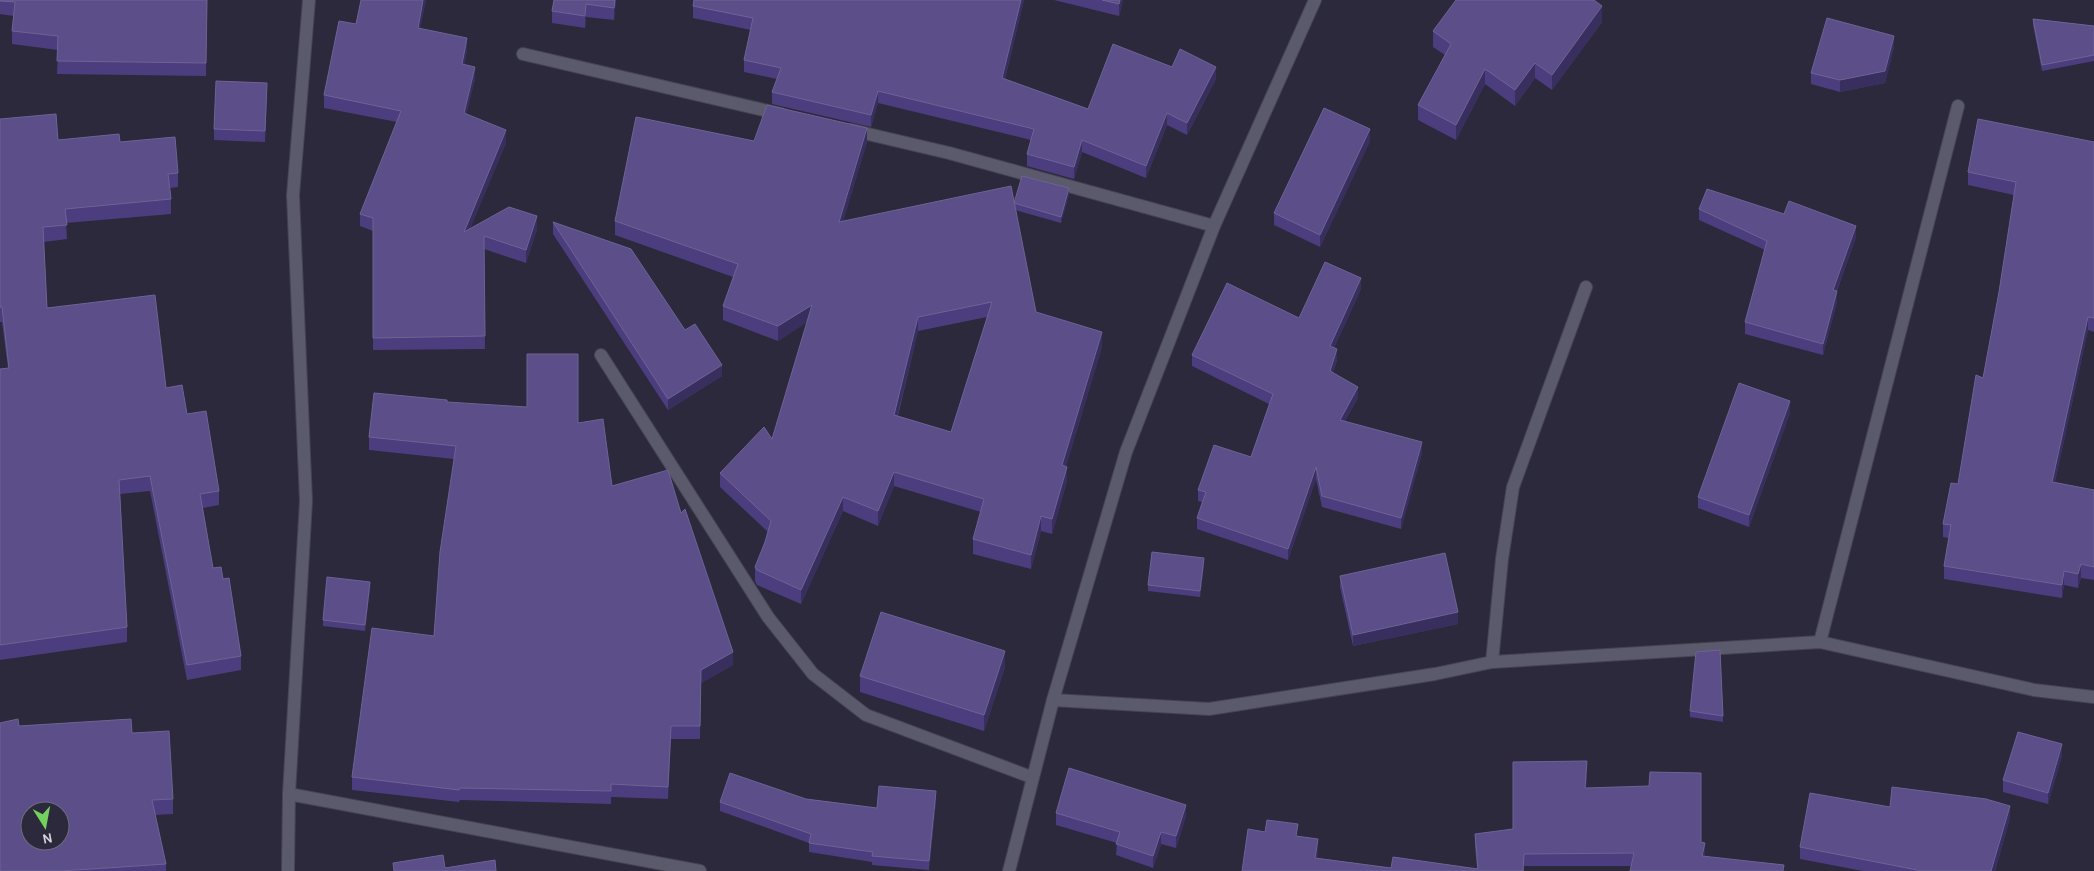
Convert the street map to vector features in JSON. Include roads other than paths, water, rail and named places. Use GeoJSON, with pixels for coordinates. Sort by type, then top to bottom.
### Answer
{"type":"FeatureCollection","features":[{"type":"Feature","properties":{"kind":"street"},"geometry":{"type":"LineString","coordinates":[[288,871],[289,794],[306,501],[293,195],[309,0]]}},
{"type":"Feature","properties":{"kind":"street"},"geometry":{"type":"LineString","coordinates":[[1009,871],[1053,700],[1126,452],[1214,226],[1315,0]]}},
{"type":"Feature","properties":{"kind":"street"},"geometry":{"type":"LineString","coordinates":[[523,54],[794,117]]}},
{"type":"Feature","properties":{"kind":"street"},"geometry":{"type":"LineString","coordinates":[[1820,642],[1958,106]]}},
{"type":"Feature","properties":{"kind":"street"},"geometry":{"type":"LineString","coordinates":[[843,128],[949,153],[1214,226]]}},
{"type":"Feature","properties":{"kind":"street"},"geometry":{"type":"LineString","coordinates":[[1492,662],[1502,559],[1513,487],[1586,287]]}},
{"type":"Feature","properties":{"kind":"street"},"geometry":{"type":"LineString","coordinates":[[601,355],[768,616],[813,674],[866,715],[1032,777]]}},
{"type":"Feature","properties":{"kind":"street"},"geometry":{"type":"LineString","coordinates":[[1053,700],[1209,710],[1435,674],[1492,662],[1820,642],[2034,690],[2094,697]]}},
{"type":"Feature","properties":{"kind":"street"},"geometry":{"type":"LineString","coordinates":[[289,794],[700,871]]}}]}
